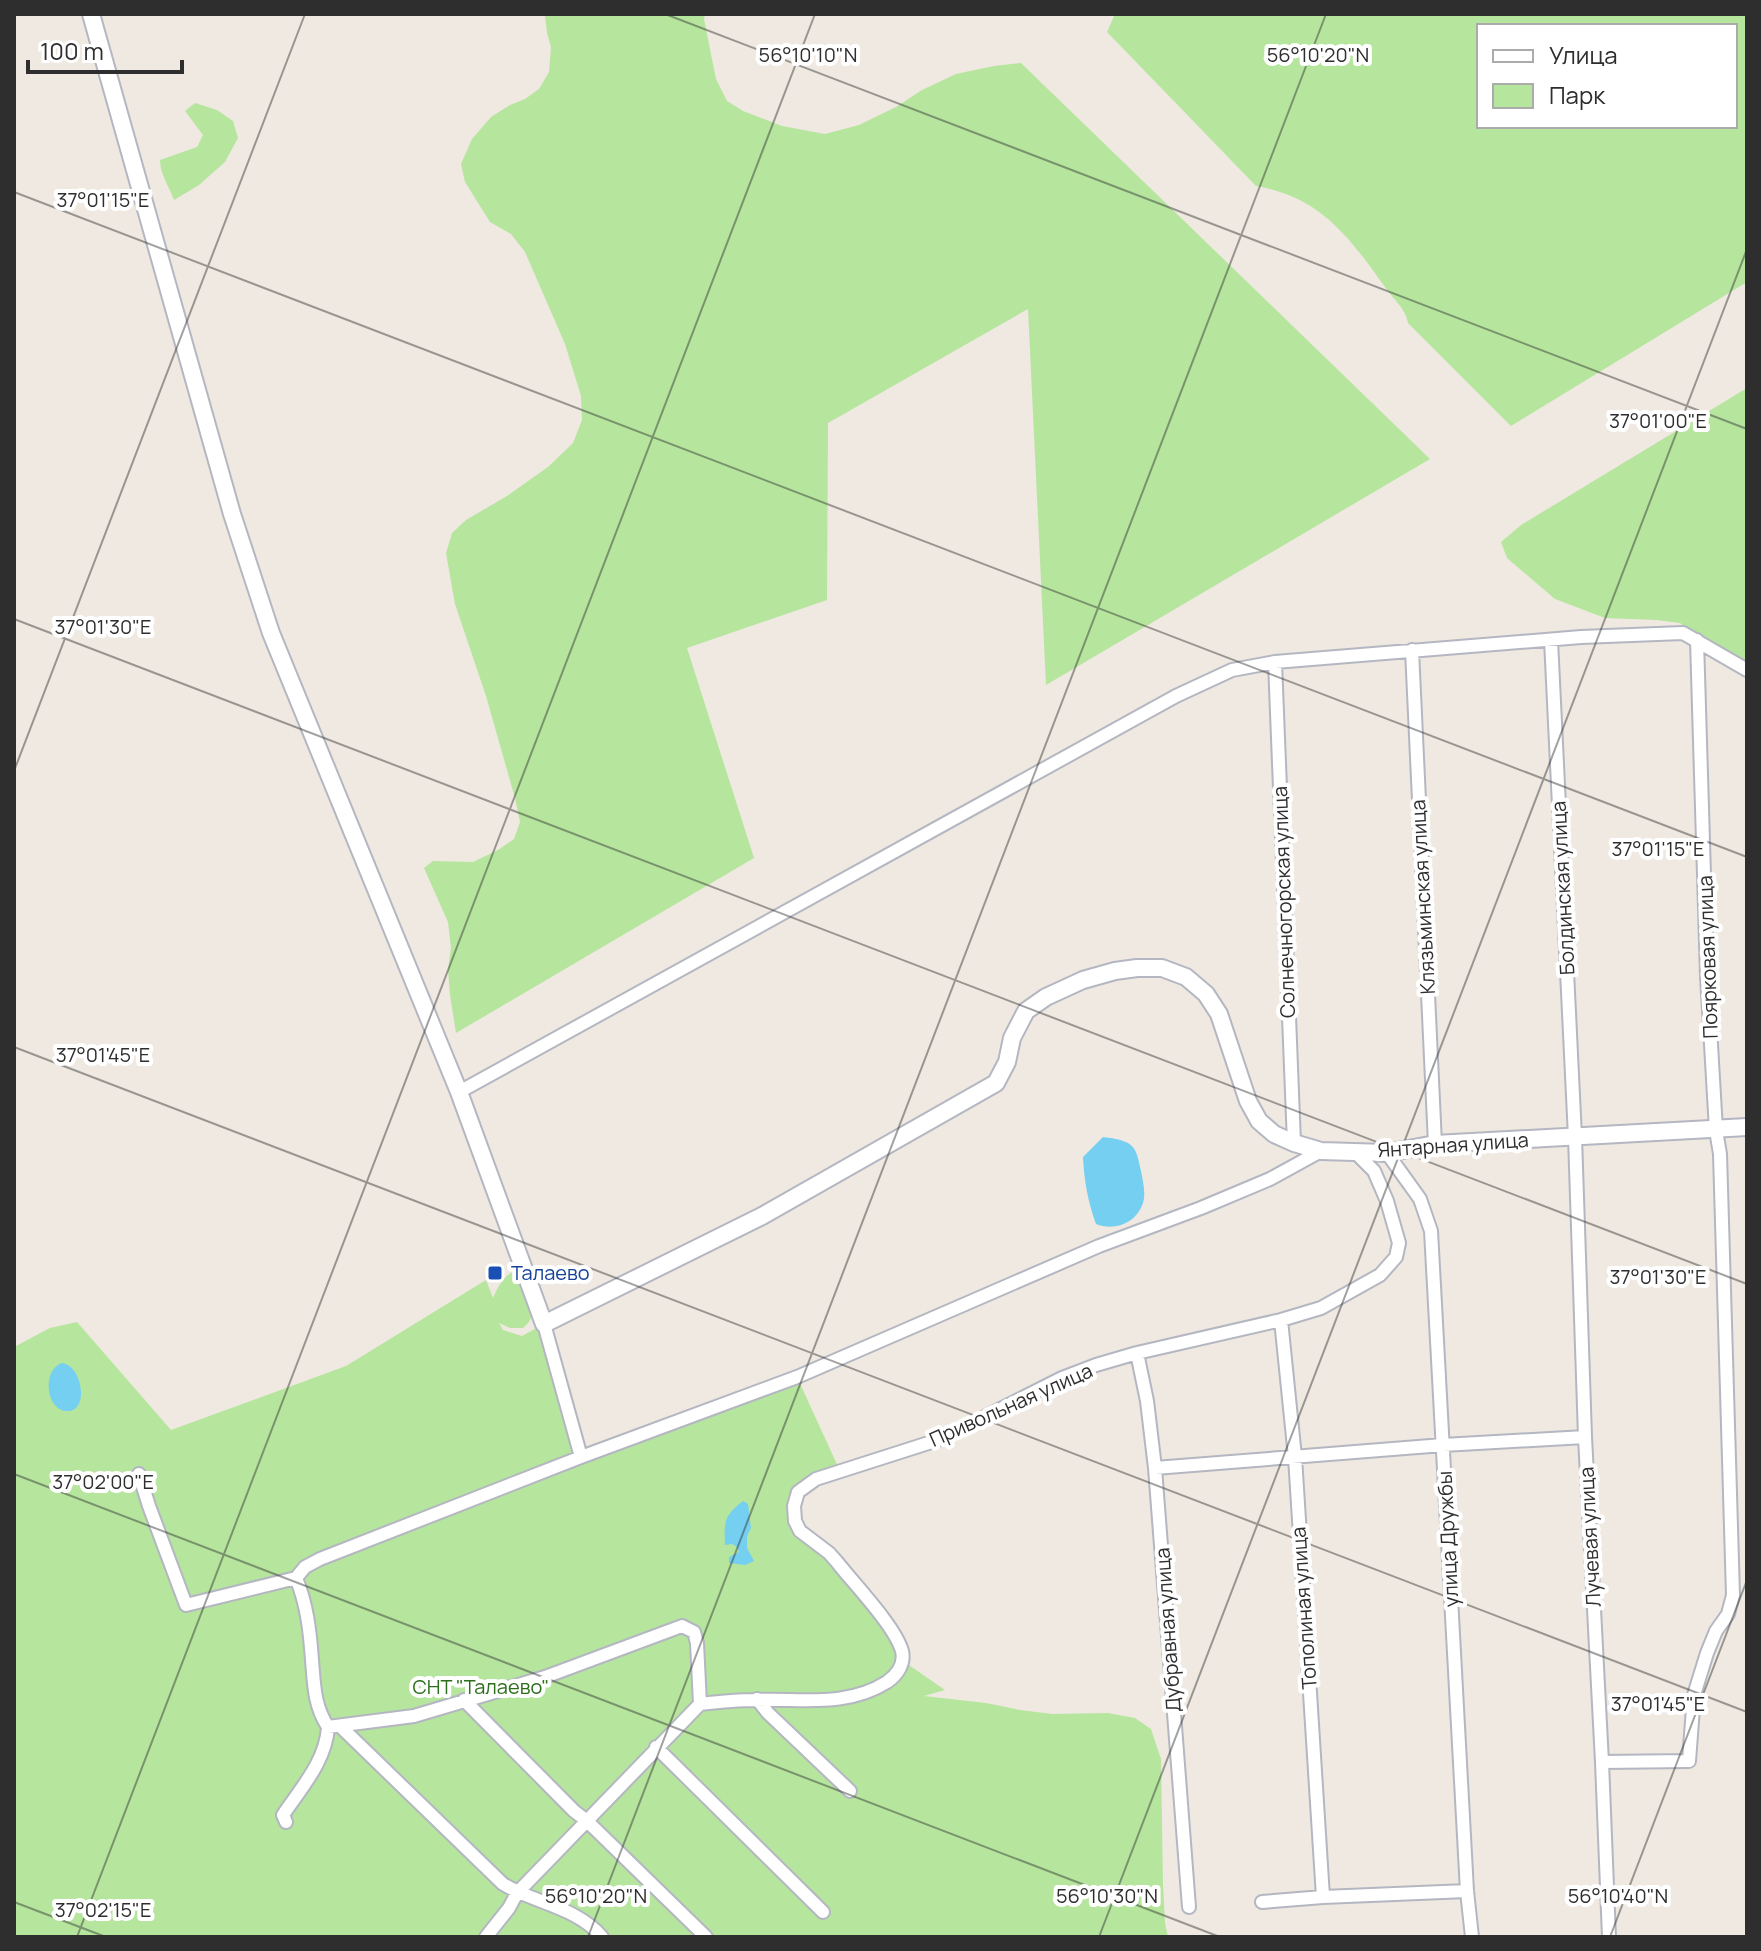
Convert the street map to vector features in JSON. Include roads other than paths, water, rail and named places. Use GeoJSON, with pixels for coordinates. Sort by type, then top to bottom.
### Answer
{"type":"FeatureCollection","features":[{"type":"Feature","properties":{"kind":"street"},"geometry":{"type":"LineString","coordinates":[[91,14],[232,514],[271,633],[459,1092],[544,1324],[581,1457]]}},
{"type":"Feature","properties":{"kind":"street"},"geometry":{"type":"LineString","coordinates":[[459,1092],[1176,696],[1232,670],[1275,662],[1412,650],[1683,633],[1747,670]]}},
{"type":"Feature","properties":{"kind":"street","name":"Болдинская улица"},"geometry":{"type":"LineString","coordinates":[[1551,640],[1575,1137]]}},
{"type":"Feature","properties":{"kind":"street","name":"Поярковая улица"},"geometry":{"type":"LineString","coordinates":[[1602,1762],[1689,1761],[1694,1695],[1707,1653],[1716,1631],[1728,1614],[1733,1595],[1721,1169],[1707,976],[1697,640]]}},
{"type":"Feature","properties":{"kind":"street","name":"Клязьминская улица"},"geometry":{"type":"LineString","coordinates":[[1412,650],[1435,1144]]}},
{"type":"Feature","properties":{"kind":"street","name":"Солнечногорская улица"},"geometry":{"type":"LineString","coordinates":[[1275,662],[1294,1143]]}},
{"type":"Feature","properties":{"kind":"street","name":"Янтарная улица"},"geometry":{"type":"LineString","coordinates":[[544,1324],[762,1216],[996,1083],[1007,1062],[1012,1038],[1026,1011],[1065,987],[1115,971],[1162,968],[1186,977],[1206,994],[1219,1014],[1248,1101],[1259,1121],[1274,1134],[1321,1151],[1387,1153],[1435,1144],[1747,1127]]}},
{"type":"Feature","properties":{"kind":"street","name":"Лучевая улица"},"geometry":{"type":"LineString","coordinates":[[1575,1137],[1585,1437],[1609,1937]]}},
{"type":"Feature","properties":{"kind":"street"},"geometry":{"type":"LineString","coordinates":[[139,1474],[186,1605],[296,1578],[305,1567],[320,1559],[797,1377],[1099,1246],[1270,1179],[1321,1151]]}},
{"type":"Feature","properties":{"kind":"street","name":"Привольная улица"},"geometry":{"type":"LineString","coordinates":[[757,1699],[851,1698],[895,1677],[903,1661],[902,1652],[889,1628],[837,1562],[800,1531],[795,1521],[794,1506],[798,1492],[816,1479],[941,1439],[1062,1378],[1096,1365],[1281,1320],[1321,1308],[1351,1293],[1380,1275],[1396,1257],[1399,1243],[1387,1201],[1374,1171],[1354,1151]]}},
{"type":"Feature","properties":{"kind":"street","name":"улица Дружбы"},"geometry":{"type":"LineString","coordinates":[[1387,1153],[1420,1199],[1431,1231],[1472,1937]]}},
{"type":"Feature","properties":{"kind":"street","name":"Тополиная улица"},"geometry":{"type":"LineString","coordinates":[[1281,1320],[1295,1457],[1323,1897]]}},
{"type":"Feature","properties":{"kind":"street","name":"Дубравная улица"},"geometry":{"type":"LineString","coordinates":[[1137,1353],[1147,1401],[1155,1468],[1189,1907]]}},
{"type":"Feature","properties":{"kind":"street"},"geometry":{"type":"LineString","coordinates":[[1155,1468],[1585,1437]]}},
{"type":"Feature","properties":{"kind":"street"},"geometry":{"type":"LineString","coordinates":[[296,1578],[309,1629],[317,1708],[503,1884],[583,1921],[602,1937]]}},
{"type":"Feature","properties":{"kind":"street"},"geometry":{"type":"LineString","coordinates":[[286,1822],[283,1815],[316,1767],[334,1727],[414,1716],[545,1677],[682,1626],[694,1632],[697,1643],[700,1704]]}},
{"type":"Feature","properties":{"kind":"street"},"geometry":{"type":"LineString","coordinates":[[486,1937],[517,1893],[700,1704],[757,1699],[850,1791]]}},
{"type":"Feature","properties":{"kind":"street"},"geometry":{"type":"LineString","coordinates":[[464,1700],[706,1937]]}},
{"type":"Feature","properties":{"kind":"street"},"geometry":{"type":"LineString","coordinates":[[656,1747],[823,1912]]}},
{"type":"Feature","properties":{"kind":"street"},"geometry":{"type":"LineString","coordinates":[[1262,1902],[1467,1891]]}},
{"type":"Feature","properties":{"kind":"water"},"geometry":{"type":"Polygon","coordinates":[[[1103,1137],[1125,1142],[1134,1148],[1144,1191],[1144,1199],[1135,1216],[1124,1224],[1110,1227],[1096,1224],[1085,1183],[1083,1157],[1103,1137]]]}},
{"type":"Feature","properties":{"kind":"water"},"geometry":{"type":"Polygon","coordinates":[[[62,1363],[75,1372],[81,1388],[79,1404],[68,1411],[55,1405],[49,1390],[51,1374],[62,1363]]]}},
{"type":"Feature","properties":{"kind":"water"},"geometry":{"type":"Polygon","coordinates":[[[743,1501],[748,1504],[751,1528],[747,1548],[754,1561],[745,1565],[729,1563],[729,1557],[739,1552],[732,1544],[725,1545],[725,1524],[732,1511],[743,1501]]]}},
{"type":"Feature","properties":{"kind":"place","name":"Талаево"},"geometry":{"type":"Point","coordinates":[495,1273]}},
{"type":"Feature","properties":{"kind":"park label","name":"СНТ \"Талаево\""},"geometry":{"type":"Point","coordinates":[481,1687]}}]}
